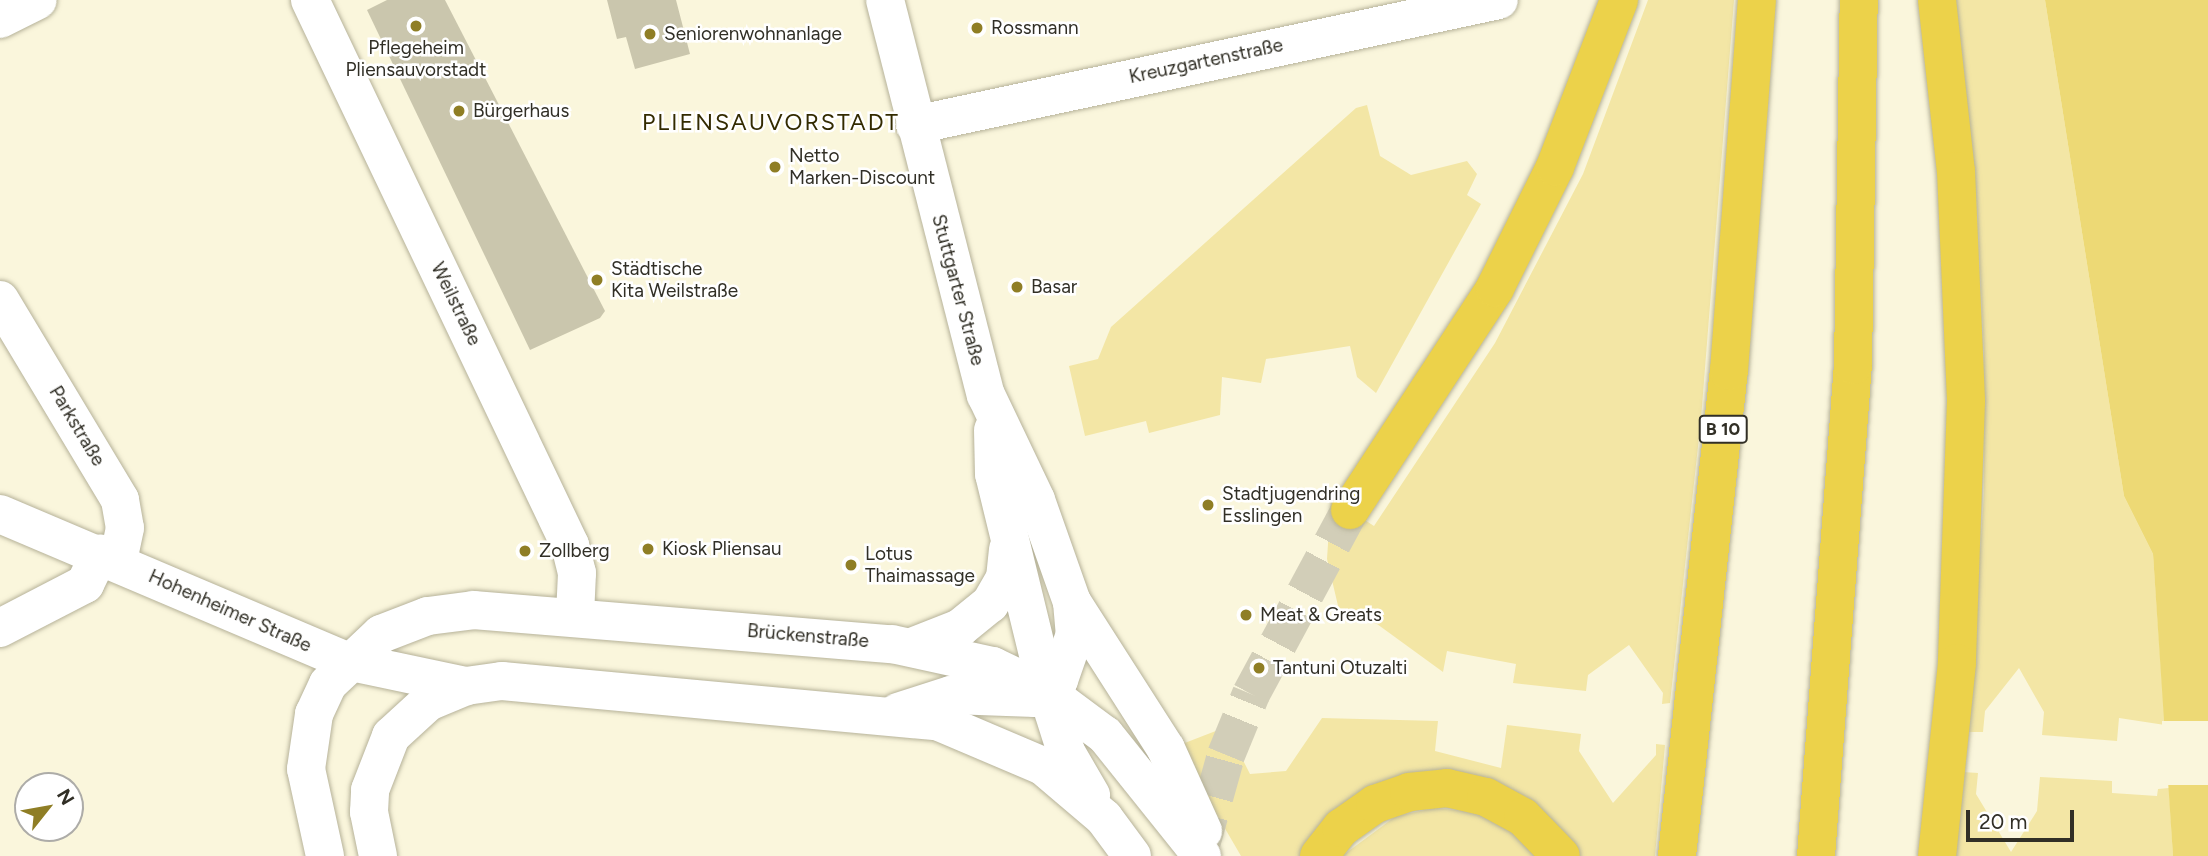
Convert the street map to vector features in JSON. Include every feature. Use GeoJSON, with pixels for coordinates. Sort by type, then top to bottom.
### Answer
{"type":"FeatureCollection","features":[{"type":"Feature","properties":{"kind":"highway"},"geometry":{"type":"LineString","coordinates":[[1350,510],[1453,356],[1514,252],[1577,116],[1619,0]]}},
{"type":"Feature","properties":{"kind":"highway","name":"B 10"},"geometry":{"type":"LineString","coordinates":[[1677,856],[1729,371],[1757,0]]}},
{"type":"Feature","properties":{"kind":"highway"},"geometry":{"type":"LineString","coordinates":[[1816,856],[1853,365],[1859,0]]}},
{"type":"Feature","properties":{"kind":"highway"},"geometry":{"type":"LineString","coordinates":[[1937,0],[1956,171],[1966,401],[1957,663],[1937,856]]}},
{"type":"Feature","properties":{"kind":"highway"},"geometry":{"type":"LineString","coordinates":[[1320,856],[1341,828],[1375,804],[1409,792],[1447,788],[1486,797],[1523,817],[1561,856]]}},
{"type":"Feature","properties":{"kind":"street"},"geometry":{"type":"LineString","coordinates":[[0,19],[37,0]]}},
{"type":"Feature","properties":{"kind":"street","name":"Weilstraße"},"geometry":{"type":"LineString","coordinates":[[310,0],[574,554],[575,615]]}},
{"type":"Feature","properties":{"kind":"street","name":"Stuttgarter Straße"},"geometry":{"type":"LineString","coordinates":[[885,0],[992,416],[995,474],[1047,692],[1066,752],[1104,818]]}},
{"type":"Feature","properties":{"kind":"street","name":"Kreuzgartenstraße"},"geometry":{"type":"LineString","coordinates":[[915,125],[1499,0]]}},
{"type":"Feature","properties":{"kind":"street","name":"Parkstraße"},"geometry":{"type":"LineString","coordinates":[[0,300],[120,500],[125,528],[109,557],[85,584],[0,628]]}},
{"type":"Feature","properties":{"kind":"street","name":"Stuttgarter Straße"},"geometry":{"type":"LineString","coordinates":[[992,416],[1036,500],[1072,602]]}},
{"type":"Feature","properties":{"kind":"street","name":"Hohenheimer Straße"},"geometry":{"type":"LineString","coordinates":[[0,514],[109,557],[347,661],[466,686]]}},
{"type":"Feature","properties":{"kind":"street"},"geometry":{"type":"LineString","coordinates":[[912,647],[960,628],[990,604],[1005,578],[1009,540]]}},
{"type":"Feature","properties":{"kind":"street"},"geometry":{"type":"LineString","coordinates":[[892,714],[940,696],[1023,701],[1047,692],[1059,680],[1075,634],[1072,602]]}},
{"type":"Feature","properties":{"kind":"street"},"geometry":{"type":"LineString","coordinates":[[1072,602],[1166,749],[1213,856]]}},
{"type":"Feature","properties":{"kind":"street","name":"Brückenstraße"},"geometry":{"type":"LineString","coordinates":[[325,856],[310,798],[308,741],[328,684],[347,661],[382,634],[439,614],[474,610],[575,615],[912,647],[993,666],[1047,692],[1125,756],[1202,856]]}},
{"type":"Feature","properties":{"kind":"street"},"geometry":{"type":"LineString","coordinates":[[378,856],[369,812],[370,790],[391,736],[428,702],[466,686],[527,681],[892,714],[968,730],[1020,753],[1104,818],[1132,856]]}},
{"type":"Feature","properties":{"kind":"shaded area"},"geometry":{"type":"Polygon","coordinates":[[[1648,0],[1734,0],[1701,419],[1670,703],[1662,704],[1663,693],[1629,645],[1588,675],[1586,691],[1513,683],[1516,664],[1447,651],[1443,672],[1377,624],[1339,610],[1327,559],[1331,498],[1374,526],[1495,343],[1583,174],[1648,0]]]}},
{"type":"Feature","properties":{"kind":"shaded area"},"geometry":{"type":"Polygon","coordinates":[[[1955,0],[2045,0],[2124,496],[2153,554],[2165,725],[2119,718],[2117,741],[2042,735],[2044,712],[2019,668],[1985,711],[1983,732],[1968,732],[1984,494],[1984,350],[1977,204],[1955,0]]]}},
{"type":"Feature","properties":{"kind":"shaded area"},"geometry":{"type":"Polygon","coordinates":[[[2045,0],[2208,0],[2208,856],[2173,856],[2153,554],[2124,496],[2045,0]]]}},
{"type":"Feature","properties":{"kind":"shaded area"},"geometry":{"type":"Polygon","coordinates":[[[1367,105],[1380,156],[1411,175],[1467,161],[1477,174],[1467,195],[1481,204],[1376,393],[1357,377],[1350,346],[1266,359],[1261,383],[1222,377],[1220,415],[1149,433],[1146,421],[1085,436],[1069,366],[1098,359],[1111,327],[1356,108],[1367,105]]]}},
{"type":"Feature","properties":{"kind":"shaded area"},"geometry":{"type":"Polygon","coordinates":[[[1322,718],[1438,721],[1435,751],[1501,768],[1507,725],[1581,734],[1579,751],[1613,803],[1656,755],[1656,744],[1665,745],[1655,856],[1580,856],[1568,837],[1477,777],[1302,856],[1241,856],[1177,746],[1226,727],[1250,774],[1286,771],[1322,718]]]}},
{"type":"Feature","properties":{"kind":"shaded area"},"geometry":{"type":"Polygon","coordinates":[[[1963,772],[1978,773],[1976,794],[2011,852],[2037,811],[2040,777],[2112,781],[2112,793],[2157,796],[2158,789],[2169,788],[2173,856],[1954,856],[1963,772]]]}},
{"type":"Feature","properties":{"kind":"shaded area"},"geometry":{"type":"Polygon","coordinates":[[[1435,808],[1474,812],[1515,832],[1539,856],[1342,856],[1396,816],[1435,808]]]}},
{"type":"Feature","properties":{"kind":"pier"},"geometry":{"type":"Polygon","coordinates":[[[2162,721],[2208,721],[2208,785],[2162,785],[2162,721]]]}},
{"type":"Feature","properties":{"kind":"building"},"geometry":{"type":"Polygon","coordinates":[[[387,0],[445,0],[605,311],[600,318],[530,350],[367,10],[387,0]]]}},
{"type":"Feature","properties":{"kind":"building","name":"Seniorenwohnanlage"},"geometry":{"type":"Polygon","coordinates":[[[607,0],[676,0],[690,54],[635,69],[626,37],[617,39],[607,0]]]}},
{"type":"Feature","properties":{"kind":"tunnel"},"geometry":{"type":"LineString","coordinates":[[1199,852],[1226,755],[1251,694],[1350,510]]}},
{"type":"Feature","properties":{"kind":"place","name":"Pflegeheim Pliensauvorstadt"},"geometry":{"type":"Point","coordinates":[416,26]}},
{"type":"Feature","properties":{"kind":"place","name":"Rossmann"},"geometry":{"type":"Point","coordinates":[977,28]}},
{"type":"Feature","properties":{"kind":"place","name":"Seniorenwohnanlage"},"geometry":{"type":"Point","coordinates":[650,34]}},
{"type":"Feature","properties":{"kind":"place","name":"Bürgerhaus"},"geometry":{"type":"Point","coordinates":[459,111]}},
{"type":"Feature","properties":{"kind":"place","name":"Netto Marken-Discount"},"geometry":{"type":"Point","coordinates":[775,167]}},
{"type":"Feature","properties":{"kind":"place","name":"Städtische Kita Weilstraße"},"geometry":{"type":"Point","coordinates":[597,280]}},
{"type":"Feature","properties":{"kind":"place","name":"Basar"},"geometry":{"type":"Point","coordinates":[1017,287]}},
{"type":"Feature","properties":{"kind":"place","name":"Stadtjugendring Esslingen"},"geometry":{"type":"Point","coordinates":[1208,505]}},
{"type":"Feature","properties":{"kind":"place","name":"Kiosk Pliensau"},"geometry":{"type":"Point","coordinates":[648,549]}},
{"type":"Feature","properties":{"kind":"place","name":"Zollberg"},"geometry":{"type":"Point","coordinates":[525,551]}},
{"type":"Feature","properties":{"kind":"place","name":"Lotus Thaimassage"},"geometry":{"type":"Point","coordinates":[851,565]}},
{"type":"Feature","properties":{"kind":"place","name":"Meat & Greats"},"geometry":{"type":"Point","coordinates":[1246,615]}},
{"type":"Feature","properties":{"kind":"place","name":"Tantuni Otuzalti"},"geometry":{"type":"Point","coordinates":[1259,668]}},
{"type":"Feature","properties":{"kind":"district","name":"PLIENSAUVORSTADT"},"geometry":{"type":"Point","coordinates":[771,122]}}]}
